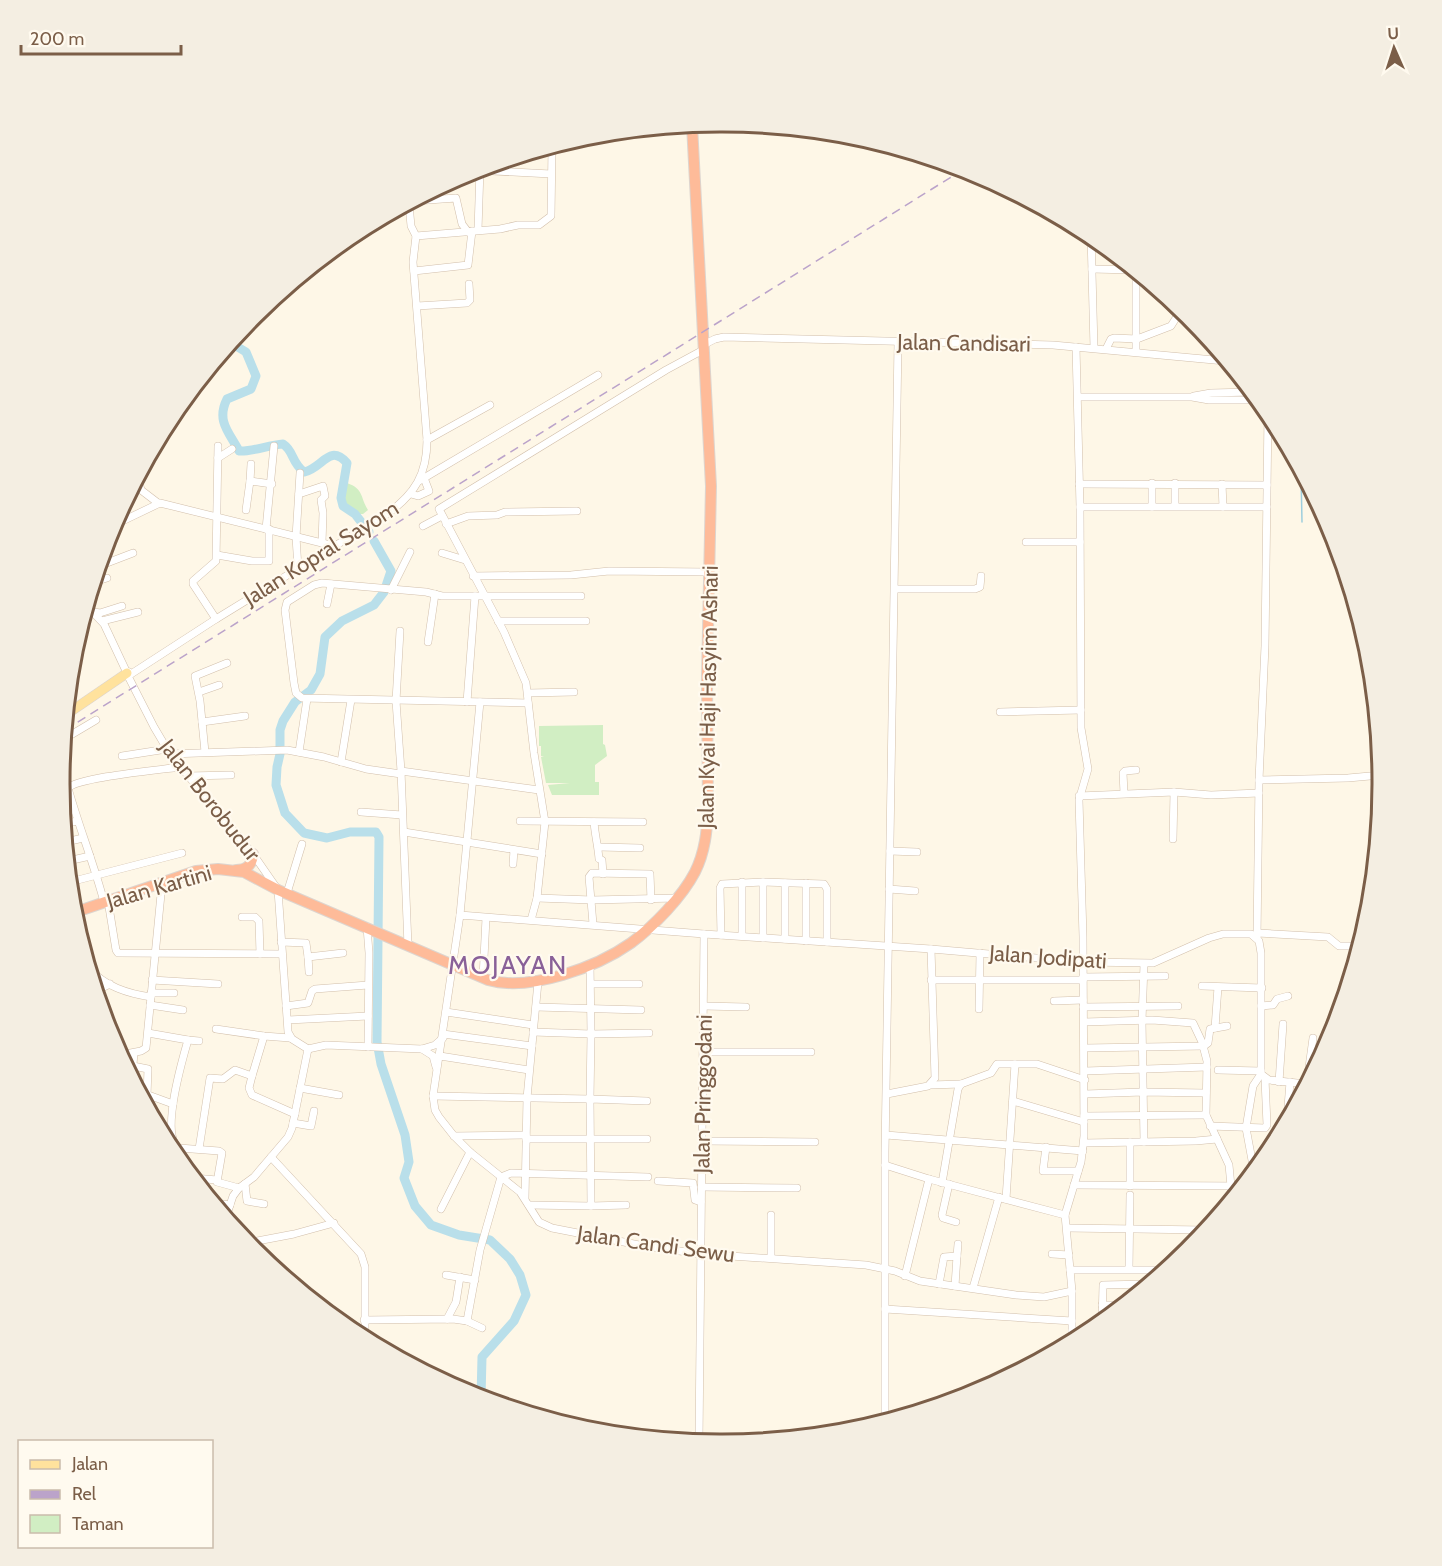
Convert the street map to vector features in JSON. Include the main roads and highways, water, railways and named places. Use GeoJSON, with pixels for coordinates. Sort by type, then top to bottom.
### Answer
{"type":"FeatureCollection","features":[{"type":"Feature","properties":{"kind":"highway","name":"Jalan Kyai Haji Hasyim Ashari"},"geometry":{"type":"LineString","coordinates":[[283,891],[501,984],[538,982],[590,964],[625,947],[648,929],[677,898],[696,871],[705,846],[707,829],[711,486],[692,133]]}},
{"type":"Feature","properties":{"kind":"highway"},"geometry":{"type":"LineString","coordinates":[[232,870],[248,868],[253,854]]}},
{"type":"Feature","properties":{"kind":"highway","name":"Jalan Kartini"},"geometry":{"type":"LineString","coordinates":[[83,910],[200,870],[244,872],[283,891]]}},
{"type":"Feature","properties":{"kind":"main road"},"geometry":{"type":"LineString","coordinates":[[75,709],[127,675]]}},
{"type":"Feature","properties":{"kind":"waterway"},"geometry":{"type":"LineString","coordinates":[[238,347],[246,352],[256,376],[251,389],[227,399],[224,407],[225,426],[239,451],[283,444],[304,472],[311,470],[330,456],[341,457],[347,463],[341,498],[343,506],[355,514],[369,532]]}},
{"type":"Feature","properties":{"kind":"waterway"},"geometry":{"type":"LineString","coordinates":[[1301,490],[1302,522]]}},
{"type":"Feature","properties":{"kind":"waterway"},"geometry":{"type":"LineString","coordinates":[[374,541],[391,571],[384,592],[374,605],[342,621],[325,637],[320,674],[311,690],[295,702],[280,730],[276,785],[285,813],[304,833],[327,838],[350,832],[376,832],[379,837],[377,1042],[381,1064],[405,1135],[409,1162],[404,1178],[415,1206],[431,1225],[459,1235],[490,1240],[510,1259],[520,1275],[526,1295],[514,1321],[482,1357],[481,1387]]}},
{"type":"Feature","properties":{"kind":"railway"},"geometry":{"type":"LineString","coordinates":[[73,725],[953,176]]}},
{"type":"Feature","properties":{"kind":"district","name":"MOJAYAN"},"geometry":{"type":"Point","coordinates":[508,965]}}]}
